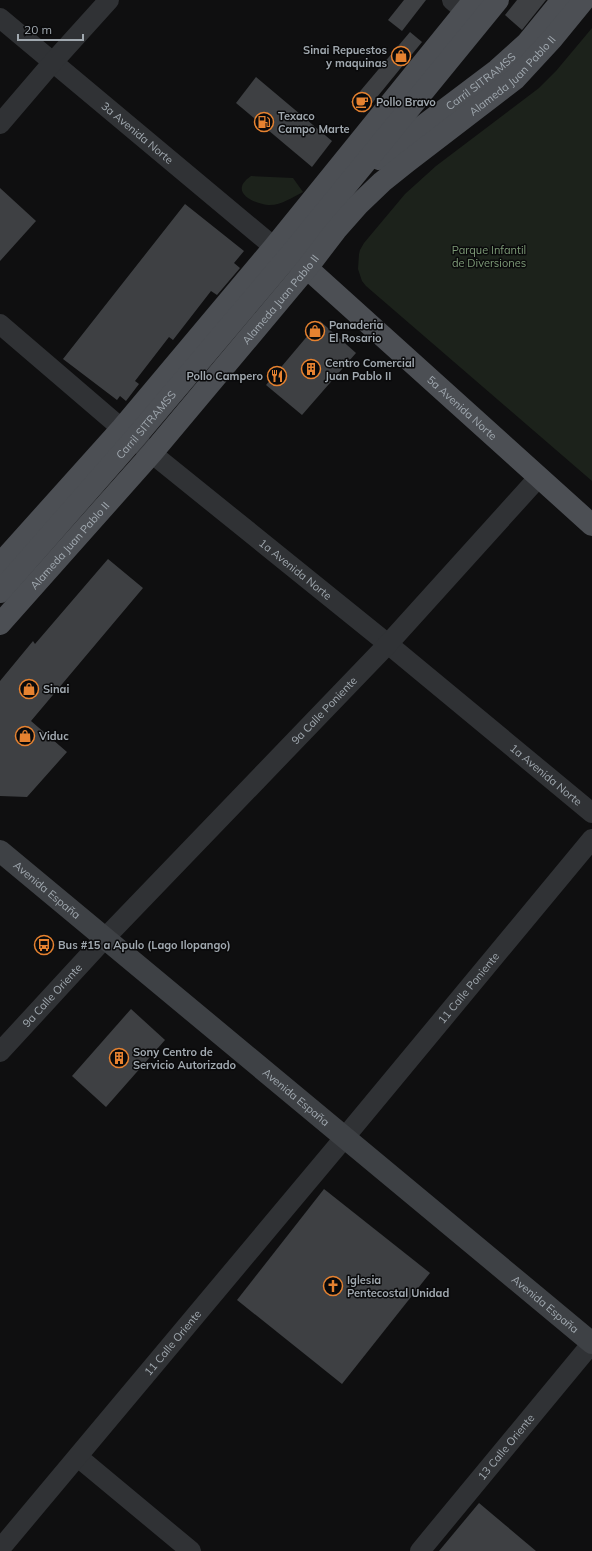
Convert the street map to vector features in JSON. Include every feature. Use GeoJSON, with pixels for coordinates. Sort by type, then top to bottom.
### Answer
{"type":"FeatureCollection","features":[{"type":"Feature","properties":{"kind":"main road","name":"Carril SITRAMSS"},"geometry":{"type":"LineString","coordinates":[[0,592],[128,434],[282,252],[351,180],[498,0]]}},
{"type":"Feature","properties":{"kind":"main road","name":"Carril SITRAMSS"},"geometry":{"type":"LineString","coordinates":[[351,180],[497,70],[527,43],[562,0]]}},
{"type":"Feature","properties":{"kind":"main road","name":"Alameda Juan Pablo II"},"geometry":{"type":"LineString","coordinates":[[0,624],[152,453],[359,204],[382,182],[515,79],[543,49],[584,0]]}},
{"type":"Feature","properties":{"kind":"main road"},"geometry":{"type":"LineString","coordinates":[[282,252],[464,4]]}},
{"type":"Feature","properties":{"kind":"main road","name":"5a Avenida Norte"},"geometry":{"type":"LineString","coordinates":[[282,252],[307,268],[538,478],[592,525]]}},
{"type":"Feature","properties":{"kind":"main road"},"geometry":{"type":"LineString","coordinates":[[0,564],[128,434]]}},
{"type":"Feature","properties":{"kind":"main road","name":"Avenida España"},"geometry":{"type":"LineString","coordinates":[[0,851],[592,1343]]}},
{"type":"Feature","properties":{"kind":"street"},"geometry":{"type":"LineString","coordinates":[[0,124],[109,0]]}},
{"type":"Feature","properties":{"kind":"street","name":"3a Avenida Norte"},"geometry":{"type":"LineString","coordinates":[[0,18],[282,252]]}},
{"type":"Feature","properties":{"kind":"street","name":"1a Avenida Norte"},"geometry":{"type":"LineString","coordinates":[[0,324],[128,434],[388,644],[592,813]]}},
{"type":"Feature","properties":{"kind":"street","name":"9a Calle Poniente"},"geometry":{"type":"LineString","coordinates":[[105,938],[388,644],[538,478]]}},
{"type":"Feature","properties":{"kind":"street","name":"11 Calle Poniente"},"geometry":{"type":"LineString","coordinates":[[345,1137],[592,839]]}},
{"type":"Feature","properties":{"kind":"street","name":"9a Calle Oriente"},"geometry":{"type":"LineString","coordinates":[[0,1052],[105,938]]}},
{"type":"Feature","properties":{"kind":"street","name":"11 Calle Oriente"},"geometry":{"type":"LineString","coordinates":[[0,1549],[345,1137]]}},
{"type":"Feature","properties":{"kind":"street","name":"13 Calle Oriente"},"geometry":{"type":"LineString","coordinates":[[420,1551],[592,1343]]}},
{"type":"Feature","properties":{"kind":"street"},"geometry":{"type":"LineString","coordinates":[[78,1457],[191,1551]]}},
{"type":"Feature","properties":{"kind":"green space","name":"Parque Infantil de Diversiones"},"geometry":{"type":"Polygon","coordinates":[[[592,28],[592,481],[366,286],[362,281],[358,269],[359,254],[364,243],[405,194],[436,166],[539,88],[556,71],[592,28]]]}},
{"type":"Feature","properties":{"kind":"green space"},"geometry":{"type":"Polygon","coordinates":[[[251,176],[293,178],[303,192],[277,204],[261,204],[249,199],[242,191],[245,181],[251,176]]]}},
{"type":"Feature","properties":{"kind":"building"},"geometry":{"type":"Polygon","coordinates":[[[404,0],[426,0],[402,31],[388,20],[404,0]]]}},
{"type":"Feature","properties":{"kind":"building"},"geometry":{"type":"Polygon","coordinates":[[[517,0],[546,0],[522,30],[505,15],[517,0]]]}},
{"type":"Feature","properties":{"kind":"building"},"geometry":{"type":"Polygon","coordinates":[[[410,32],[422,42],[364,113],[351,102],[410,32]]]}},
{"type":"Feature","properties":{"kind":"building"},"geometry":{"type":"Polygon","coordinates":[[[256,77],[332,141],[312,167],[236,103],[256,77]]]}},
{"type":"Feature","properties":{"kind":"building"},"geometry":{"type":"Polygon","coordinates":[[[0,188],[36,221],[0,261],[0,188]]]}},
{"type":"Feature","properties":{"kind":"building"},"geometry":{"type":"Polygon","coordinates":[[[185,204],[244,251],[234,263],[240,268],[217,295],[211,291],[173,340],[169,337],[135,381],[139,384],[126,401],[120,396],[117,400],[63,359],[185,204]]]}},
{"type":"Feature","properties":{"kind":"building","name":"Centro Comercial Juan Pablo II"},"geometry":{"type":"Polygon","coordinates":[[[320,321],[356,353],[302,415],[266,385],[320,321]]]}},
{"type":"Feature","properties":{"kind":"building"},"geometry":{"type":"Polygon","coordinates":[[[108,559],[143,588],[31,721],[67,752],[27,797],[0,796],[0,681],[33,641],[35,644],[108,559]]]}},
{"type":"Feature","properties":{"kind":"building","name":"Sony Centro de Servicio Autorizado"},"geometry":{"type":"Polygon","coordinates":[[[131,1009],[165,1040],[106,1107],[72,1076],[131,1009]]]}},
{"type":"Feature","properties":{"kind":"building","name":"Iglesia Pentecostal Unidad"},"geometry":{"type":"Polygon","coordinates":[[[324,1189],[430,1273],[342,1384],[237,1300],[324,1189]]]}},
{"type":"Feature","properties":{"kind":"building"},"geometry":{"type":"Polygon","coordinates":[[[479,1503],[536,1551],[439,1551],[479,1503]]]}},
{"type":"Feature","properties":{"kind":"place","name":"Sinai Repuestos y maquinas"},"geometry":{"type":"Point","coordinates":[401,56]}},
{"type":"Feature","properties":{"kind":"place","name":"Pollo Bravo"},"geometry":{"type":"Point","coordinates":[362,102]}},
{"type":"Feature","properties":{"kind":"place","name":"Texaco Campo Marte"},"geometry":{"type":"Point","coordinates":[264,122]}},
{"type":"Feature","properties":{"kind":"place","name":"Panaderia El Rosario"},"geometry":{"type":"Point","coordinates":[315,331]}},
{"type":"Feature","properties":{"kind":"place","name":"Centro Comercial Juan Pablo II"},"geometry":{"type":"Point","coordinates":[311,369]}},
{"type":"Feature","properties":{"kind":"place","name":"Pollo Campero"},"geometry":{"type":"Point","coordinates":[277,376]}},
{"type":"Feature","properties":{"kind":"place","name":"Sinai"},"geometry":{"type":"Point","coordinates":[29,689]}},
{"type":"Feature","properties":{"kind":"place","name":"Viduc"},"geometry":{"type":"Point","coordinates":[25,736]}},
{"type":"Feature","properties":{"kind":"place","name":"Bus #15 a Apulo (Lago Ilopango)"},"geometry":{"type":"Point","coordinates":[44,945]}},
{"type":"Feature","properties":{"kind":"place","name":"Sony Centro de Servicio Autorizado"},"geometry":{"type":"Point","coordinates":[119,1058]}},
{"type":"Feature","properties":{"kind":"place","name":"Iglesia Pentecostal Unidad"},"geometry":{"type":"Point","coordinates":[333,1286]}}]}
